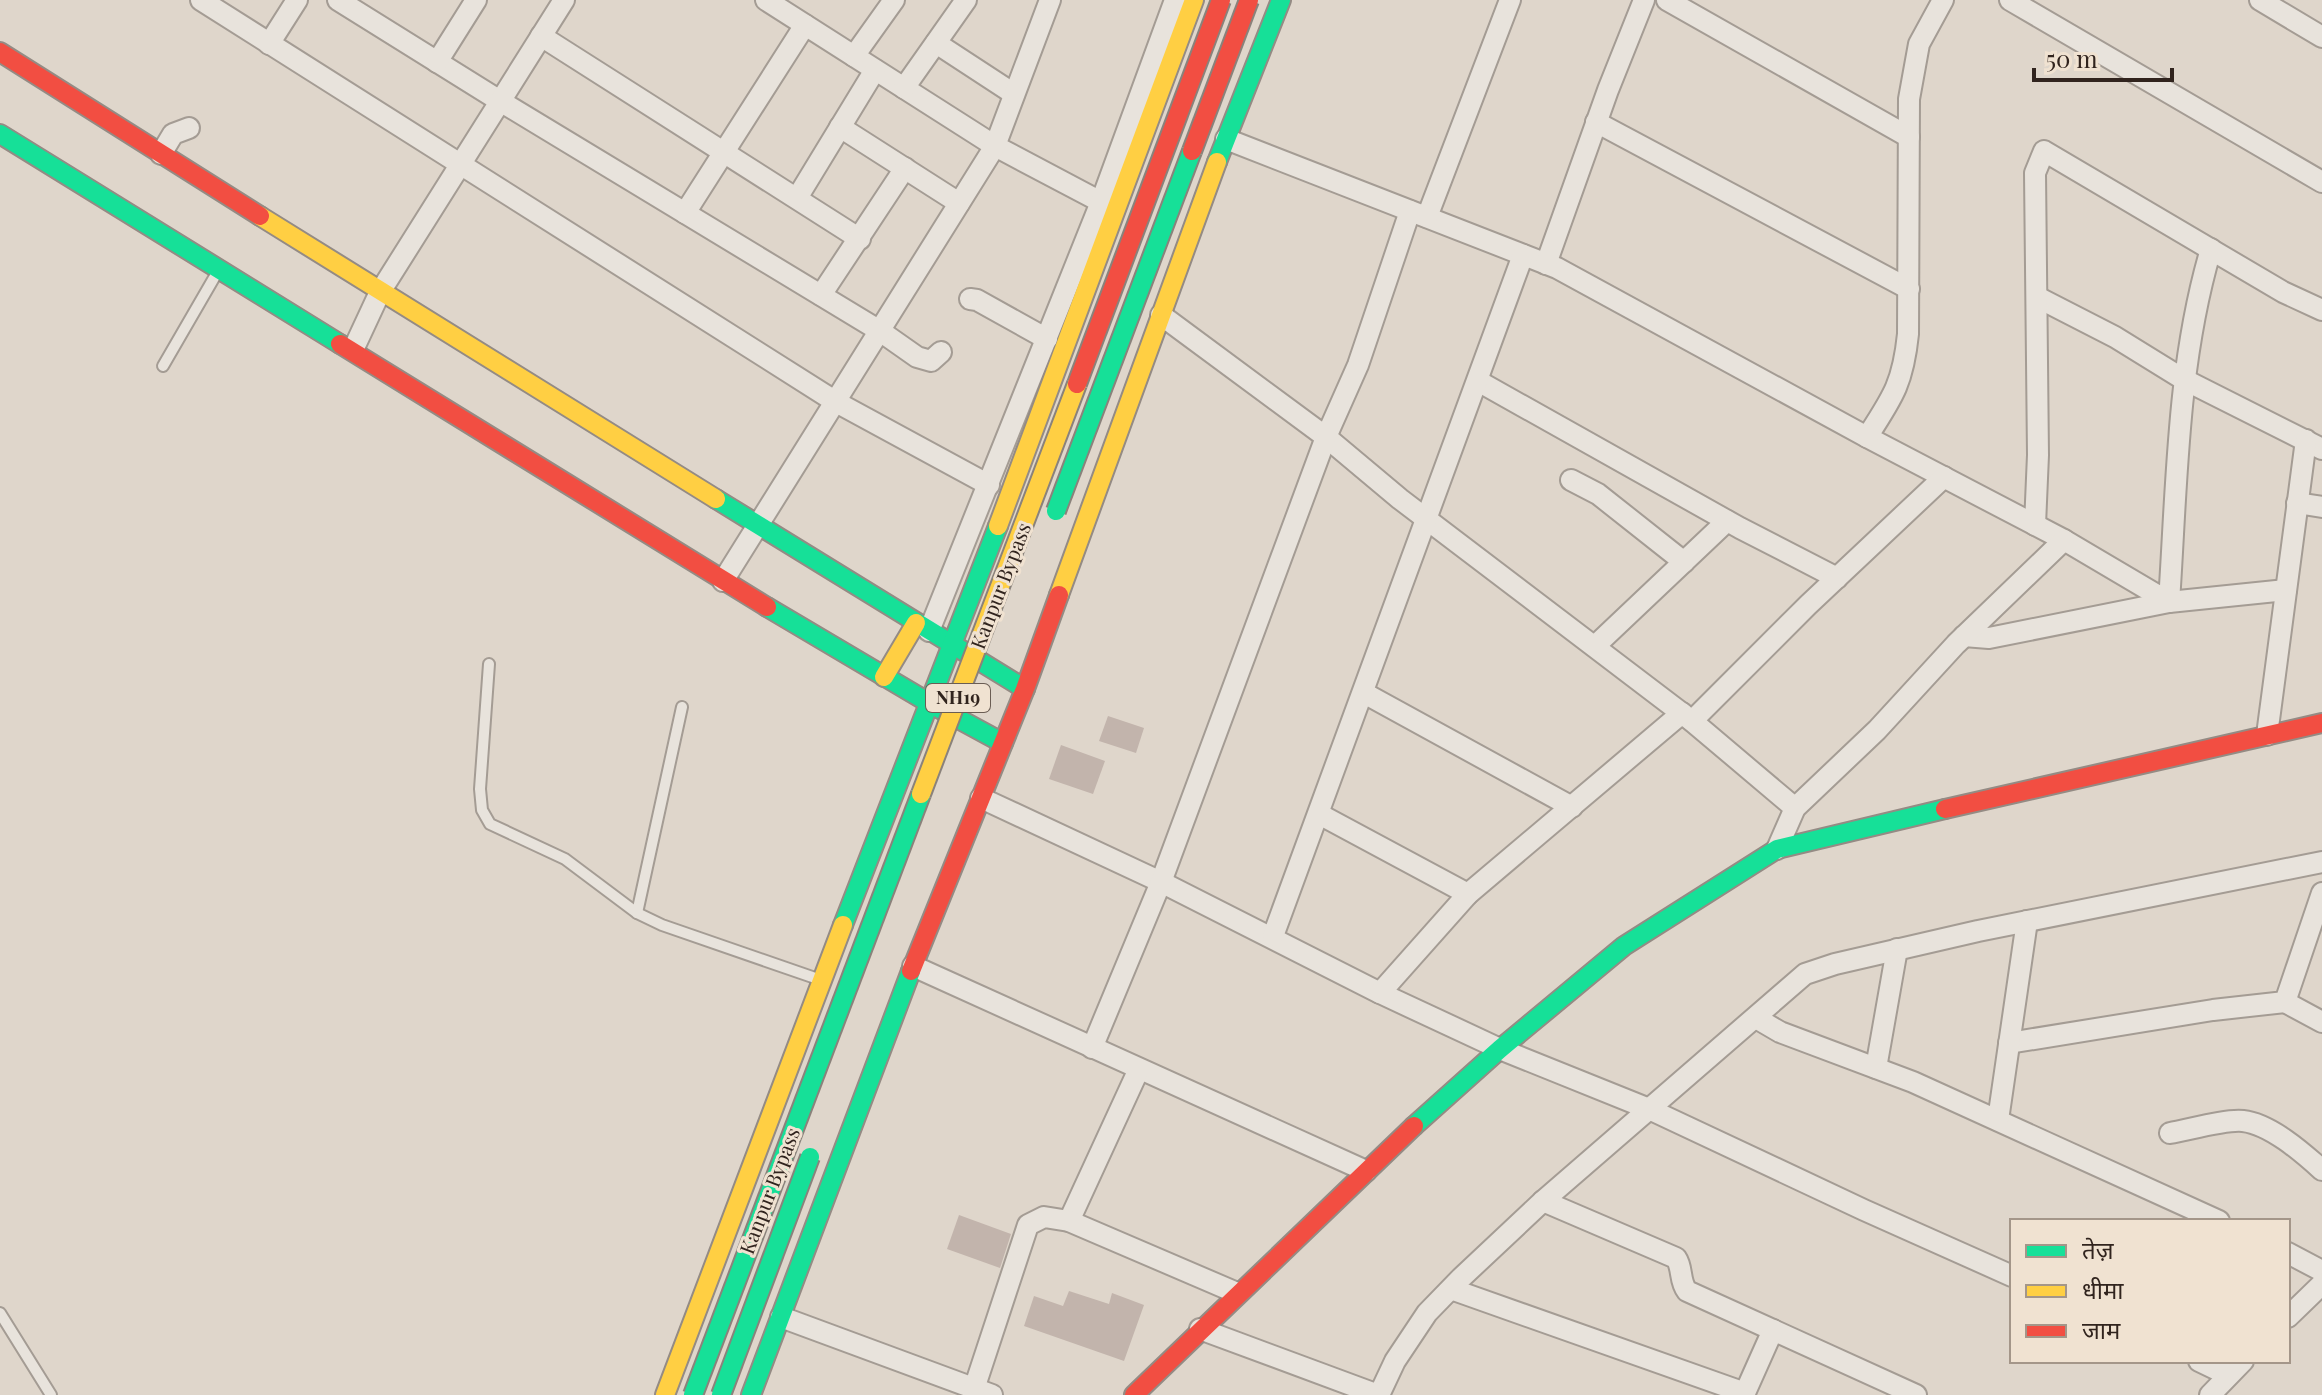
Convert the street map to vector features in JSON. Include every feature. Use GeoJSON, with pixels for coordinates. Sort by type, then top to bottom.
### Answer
{"type":"FeatureCollection","features":[{"type":"Feature","properties":{"kind":"main road"},"geometry":{"type":"LineString","coordinates":[[665,1395],[954,645],[1194,0]]}},
{"type":"Feature","properties":{"kind":"main road","name":"Kanpur Bypass"},"geometry":{"type":"LineString","coordinates":[[693,1395],[1221,0]]}},
{"type":"Feature","properties":{"kind":"main road","name":"Kanpur Bypass"},"geometry":{"type":"LineString","coordinates":[[1052,521],[1249,0]]}},
{"type":"Feature","properties":{"kind":"main road"},"geometry":{"type":"LineString","coordinates":[[751,1395],[913,966],[1025,689],[1226,139],[1281,0]]}},
{"type":"Feature","properties":{"kind":"main road"},"geometry":{"type":"LineString","coordinates":[[0,52],[380,292],[1025,689]]}},
{"type":"Feature","properties":{"kind":"main road"},"geometry":{"type":"LineString","coordinates":[[0,134],[723,581],[884,677],[1003,743]]}},
{"type":"Feature","properties":{"kind":"main road"},"geometry":{"type":"LineString","coordinates":[[884,677],[922,627]]}},
{"type":"Feature","properties":{"kind":"main road","name":"Kanpur Bypass"},"geometry":{"type":"LineString","coordinates":[[991,683],[1002,653]]}},
{"type":"Feature","properties":{"kind":"main road","name":"NH19"},"geometry":{"type":"LineString","coordinates":[[969,742],[980,712]]}},
{"type":"Feature","properties":{"kind":"main road"},"geometry":{"type":"LineString","coordinates":[[1134,1395],[1366,1171],[1500,1049],[1624,946],[1777,849],[2322,723]]}},
{"type":"Feature","properties":{"kind":"main road","name":"Kanpur Bypass"},"geometry":{"type":"LineString","coordinates":[[721,1395],[816,1140]]}},
{"type":"Feature","properties":{"kind":"street"},"geometry":{"type":"LineString","coordinates":[[201,0],[836,402],[989,485]]}},
{"type":"Feature","properties":{"kind":"street"},"geometry":{"type":"LineString","coordinates":[[269,44],[297,0]]}},
{"type":"Feature","properties":{"kind":"street"},"geometry":{"type":"LineString","coordinates":[[338,0],[880,331],[917,357],[941,361]]}},
{"type":"Feature","properties":{"kind":"street"},"geometry":{"type":"LineString","coordinates":[[353,350],[380,292],[564,0]]}},
{"type":"Feature","properties":{"kind":"street"},"geometry":{"type":"LineString","coordinates":[[766,0],[995,146],[1101,202]]}},
{"type":"Feature","properties":{"kind":"street"},"geometry":{"type":"LineString","coordinates":[[854,56],[894,0]]}},
{"type":"Feature","properties":{"kind":"street"},"geometry":{"type":"LineString","coordinates":[[904,88],[966,0]]}},
{"type":"Feature","properties":{"kind":"street"},"geometry":{"type":"LineString","coordinates":[[723,581],[995,146],[1050,0]]}},
{"type":"Feature","properties":{"kind":"street"},"geometry":{"type":"LineString","coordinates":[[922,627],[989,485],[1101,202],[1175,0]]}},
{"type":"Feature","properties":{"kind":"street"},"geometry":{"type":"LineString","coordinates":[[1092,1048],[1161,882],[1326,437],[1510,0]]}},
{"type":"Feature","properties":{"kind":"street"},"geometry":{"type":"LineString","coordinates":[[1546,264],[1596,122],[1644,0]]}},
{"type":"Feature","properties":{"kind":"street"},"geometry":{"type":"LineString","coordinates":[[1667,0],[1909,137]]}},
{"type":"Feature","properties":{"kind":"street"},"geometry":{"type":"LineString","coordinates":[[1867,437],[1897,390],[1905,366],[1909,289],[1909,99],[1919,44],[1943,0]]}},
{"type":"Feature","properties":{"kind":"street"},"geometry":{"type":"LineString","coordinates":[[2010,0],[2322,182]]}},
{"type":"Feature","properties":{"kind":"street"},"geometry":{"type":"LineString","coordinates":[[2260,0],[2322,37]]}},
{"type":"Feature","properties":{"kind":"street"},"geometry":{"type":"LineString","coordinates":[[437,62],[474,1]]}},
{"type":"Feature","properties":{"kind":"street"},"geometry":{"type":"LineString","coordinates":[[685,213],[805,25]]}},
{"type":"Feature","properties":{"kind":"street"},"geometry":{"type":"LineString","coordinates":[[541,36],[860,239]]}},
{"type":"Feature","properties":{"kind":"street"},"geometry":{"type":"LineString","coordinates":[[936,43],[1014,94]]}},
{"type":"Feature","properties":{"kind":"street"},"geometry":{"type":"LineString","coordinates":[[797,198],[875,70]]}},
{"type":"Feature","properties":{"kind":"street"},"geometry":{"type":"LineString","coordinates":[[1596,122],[1909,289]]}},
{"type":"Feature","properties":{"kind":"street"},"geometry":{"type":"LineString","coordinates":[[840,127],[959,203]]}},
{"type":"Feature","properties":{"kind":"street"},"geometry":{"type":"LineString","coordinates":[[161,154],[173,134],[189,128]]}},
{"type":"Feature","properties":{"kind":"street"},"geometry":{"type":"LineString","coordinates":[[1226,139],[1546,264],[2064,540],[2169,602]]}},
{"type":"Feature","properties":{"kind":"street"},"geometry":{"type":"LineString","coordinates":[[2035,525],[2038,455],[2035,173],[2044,151],[2283,292],[2322,310]]}},
{"type":"Feature","properties":{"kind":"street"},"geometry":{"type":"LineString","coordinates":[[821,295],[905,168]]}},
{"type":"Feature","properties":{"kind":"street"},"geometry":{"type":"LineString","coordinates":[[2169,602],[2183,379],[2199,292],[2211,249]]}},
{"type":"Feature","properties":{"kind":"street"},"geometry":{"type":"LineString","coordinates":[[1273,936],[1523,255]]}},
{"type":"Feature","properties":{"kind":"street"},"geometry":{"type":"LineString","coordinates":[[2037,297],[2115,337],[2183,379],[2314,444],[2297,503],[2267,735]]}},
{"type":"Feature","properties":{"kind":"street"},"geometry":{"type":"LineString","coordinates":[[970,299],[1047,339]]}},
{"type":"Feature","properties":{"kind":"street"},"geometry":{"type":"LineString","coordinates":[[1161,315],[1326,437],[1400,499],[1687,717],[1795,808]]}},
{"type":"Feature","properties":{"kind":"street"},"geometry":{"type":"LineString","coordinates":[[1478,381],[1727,521],[1837,578]]}},
{"type":"Feature","properties":{"kind":"street"},"geometry":{"type":"LineString","coordinates":[[1380,993],[1468,894],[1687,717],[1944,477]]}},
{"type":"Feature","properties":{"kind":"street"},"geometry":{"type":"LineString","coordinates":[[1571,480],[1598,494],[1684,562]]}},
{"type":"Feature","properties":{"kind":"street"},"geometry":{"type":"LineString","coordinates":[[2297,503],[2322,507]]}},
{"type":"Feature","properties":{"kind":"street"},"geometry":{"type":"LineString","coordinates":[[1595,646],[1727,521]]}},
{"type":"Feature","properties":{"kind":"street"},"geometry":{"type":"LineString","coordinates":[[1777,849],[1795,808],[1877,730],[1964,636],[2064,540]]}},
{"type":"Feature","properties":{"kind":"street"},"geometry":{"type":"LineString","coordinates":[[1964,636],[1989,638],[2169,602],[2286,590]]}},
{"type":"Feature","properties":{"kind":"street"},"geometry":{"type":"LineString","coordinates":[[1364,693],[1572,807]]}},
{"type":"Feature","properties":{"kind":"street"},"geometry":{"type":"LineString","coordinates":[[981,798],[1273,936],[1380,993],[1500,1049],[1649,1109],[2010,1275]]}},
{"type":"Feature","properties":{"kind":"street"},"geometry":{"type":"LineString","coordinates":[[1319,814],[1468,894]]}},
{"type":"Feature","properties":{"kind":"street"},"geometry":{"type":"LineString","coordinates":[[1200,1329],[1379,1395],[1395,1361],[1427,1313],[1451,1289],[1543,1201],[1805,974],[1897,949],[2322,862]]}},
{"type":"Feature","properties":{"kind":"street"},"geometry":{"type":"LineString","coordinates":[[2285,1002],[2322,893]]}},
{"type":"Feature","properties":{"kind":"street"},"geometry":{"type":"LineString","coordinates":[[1998,1120],[2027,921]]}},
{"type":"Feature","properties":{"kind":"street"},"geometry":{"type":"LineString","coordinates":[[1876,1068],[1897,949]]}},
{"type":"Feature","properties":{"kind":"street"},"geometry":{"type":"LineString","coordinates":[[913,966],[1366,1171]]}},
{"type":"Feature","properties":{"kind":"street"},"geometry":{"type":"LineString","coordinates":[[2009,1043],[2213,1010],[2285,1002],[2322,1022]]}},
{"type":"Feature","properties":{"kind":"street"},"geometry":{"type":"LineString","coordinates":[[1756,1018],[1780,1032],[1876,1068],[1998,1120],[2215,1219]]}},
{"type":"Feature","properties":{"kind":"street"},"geometry":{"type":"LineString","coordinates":[[1069,1221],[1139,1069]]}},
{"type":"Feature","properties":{"kind":"street"},"geometry":{"type":"LineString","coordinates":[[2170,1133],[2242,1120],[2258,1125],[2295,1146],[2322,1170]]}},
{"type":"Feature","properties":{"kind":"street"},"geometry":{"type":"LineString","coordinates":[[1543,1201],[1676,1258],[1680,1263],[1682,1284],[1687,1291],[1773,1330],[1874,1386],[1916,1395]]}},
{"type":"Feature","properties":{"kind":"street"},"geometry":{"type":"LineString","coordinates":[[781,1317],[983,1392],[1028,1225],[1044,1217],[1069,1221],[1237,1293]]}},
{"type":"Feature","properties":{"kind":"street"},"geometry":{"type":"LineString","coordinates":[[2290,1254],[2322,1271]]}},
{"type":"Feature","properties":{"kind":"street"},"geometry":{"type":"LineString","coordinates":[[2290,1315],[2322,1284]]}},
{"type":"Feature","properties":{"kind":"street"},"geometry":{"type":"LineString","coordinates":[[1451,1289],[1745,1394],[1773,1330]]}},
{"type":"Feature","properties":{"kind":"street"},"geometry":{"type":"LineString","coordinates":[[2209,1363],[2235,1368]]}},
{"type":"Feature","properties":{"kind":"street"},"geometry":{"type":"LineString","coordinates":[[2210,1395],[2235,1368]]}},
{"type":"Feature","properties":{"kind":"lane"},"geometry":{"type":"LineString","coordinates":[[163,366],[219,269]]}},
{"type":"Feature","properties":{"kind":"lane"},"geometry":{"type":"LineString","coordinates":[[489,664],[480,789],[482,810],[490,824],[565,859],[637,913],[662,925],[823,981]]}},
{"type":"Feature","properties":{"kind":"lane"},"geometry":{"type":"LineString","coordinates":[[637,913],[682,707]]}},
{"type":"Feature","properties":{"kind":"lane"},"geometry":{"type":"LineString","coordinates":[[0,1313],[51,1395]]}},
{"type":"Feature","properties":{"kind":"building"},"geometry":{"type":"Polygon","coordinates":[[[1108,716],[1144,728],[1136,753],[1099,741],[1108,716]]]}},
{"type":"Feature","properties":{"kind":"building"},"geometry":{"type":"Polygon","coordinates":[[[1061,745],[1105,761],[1093,794],[1049,779],[1061,745]]]}},
{"type":"Feature","properties":{"kind":"building"},"geometry":{"type":"Polygon","coordinates":[[[959,1215],[1011,1234],[1000,1268],[947,1249],[959,1215]]]}},
{"type":"Feature","properties":{"kind":"building"},"geometry":{"type":"Polygon","coordinates":[[[1069,1291],[1109,1304],[1112,1293],[1144,1305],[1124,1361],[1024,1326],[1034,1296],[1063,1306],[1069,1291]]]}},
{"type":"Feature","properties":{"kind":"traffic: fast"},"geometry":{"type":"LineString","coordinates":[[1217,162],[1281,0]]}},
{"type":"Feature","properties":{"kind":"traffic: fast"},"geometry":{"type":"LineString","coordinates":[[0,134],[340,344]]}},
{"type":"Feature","properties":{"kind":"traffic: fast"},"geometry":{"type":"LineString","coordinates":[[1056,511],[1192,151]]}},
{"type":"Feature","properties":{"kind":"traffic: fast"},"geometry":{"type":"LineString","coordinates":[[716,499],[1025,689]]}},
{"type":"Feature","properties":{"kind":"traffic: fast"},"geometry":{"type":"LineString","coordinates":[[843,925],[998,526]]}},
{"type":"Feature","properties":{"kind":"traffic: fast"},"geometry":{"type":"LineString","coordinates":[[767,607],[1003,743]]}},
{"type":"Feature","properties":{"kind":"traffic: fast"},"geometry":{"type":"LineString","coordinates":[[693,1395],[921,794]]}},
{"type":"Feature","properties":{"kind":"traffic: fast"},"geometry":{"type":"LineString","coordinates":[[1414,1126],[1500,1049],[1624,946],[1777,849],[1945,809]]}},
{"type":"Feature","properties":{"kind":"traffic: fast"},"geometry":{"type":"LineString","coordinates":[[751,1395],[911,971]]}},
{"type":"Feature","properties":{"kind":"traffic: fast"},"geometry":{"type":"LineString","coordinates":[[721,1395],[810,1157]]}},
{"type":"Feature","properties":{"kind":"traffic: slow"},"geometry":{"type":"LineString","coordinates":[[998,526],[1194,0]]}},
{"type":"Feature","properties":{"kind":"traffic: slow"},"geometry":{"type":"LineString","coordinates":[[1059,595],[1217,162]]}},
{"type":"Feature","properties":{"kind":"traffic: slow"},"geometry":{"type":"LineString","coordinates":[[260,216],[716,499]]}},
{"type":"Feature","properties":{"kind":"traffic: slow"},"geometry":{"type":"LineString","coordinates":[[921,794],[1077,384]]}},
{"type":"Feature","properties":{"kind":"traffic: slow"},"geometry":{"type":"LineString","coordinates":[[884,677],[916,623]]}},
{"type":"Feature","properties":{"kind":"traffic: slow"},"geometry":{"type":"LineString","coordinates":[[665,1395],[843,925]]}},
{"type":"Feature","properties":{"kind":"traffic: jam"},"geometry":{"type":"LineString","coordinates":[[1077,384],[1221,0]]}},
{"type":"Feature","properties":{"kind":"traffic: jam"},"geometry":{"type":"LineString","coordinates":[[1192,151],[1249,0]]}},
{"type":"Feature","properties":{"kind":"traffic: jam"},"geometry":{"type":"LineString","coordinates":[[0,52],[260,216]]}},
{"type":"Feature","properties":{"kind":"traffic: jam"},"geometry":{"type":"LineString","coordinates":[[340,344],[767,607]]}},
{"type":"Feature","properties":{"kind":"traffic: jam"},"geometry":{"type":"LineString","coordinates":[[911,971],[1025,689],[1059,595]]}},
{"type":"Feature","properties":{"kind":"traffic: jam"},"geometry":{"type":"LineString","coordinates":[[1945,809],[2322,723]]}},
{"type":"Feature","properties":{"kind":"traffic: jam"},"geometry":{"type":"LineString","coordinates":[[1134,1395],[1414,1126]]}}]}
